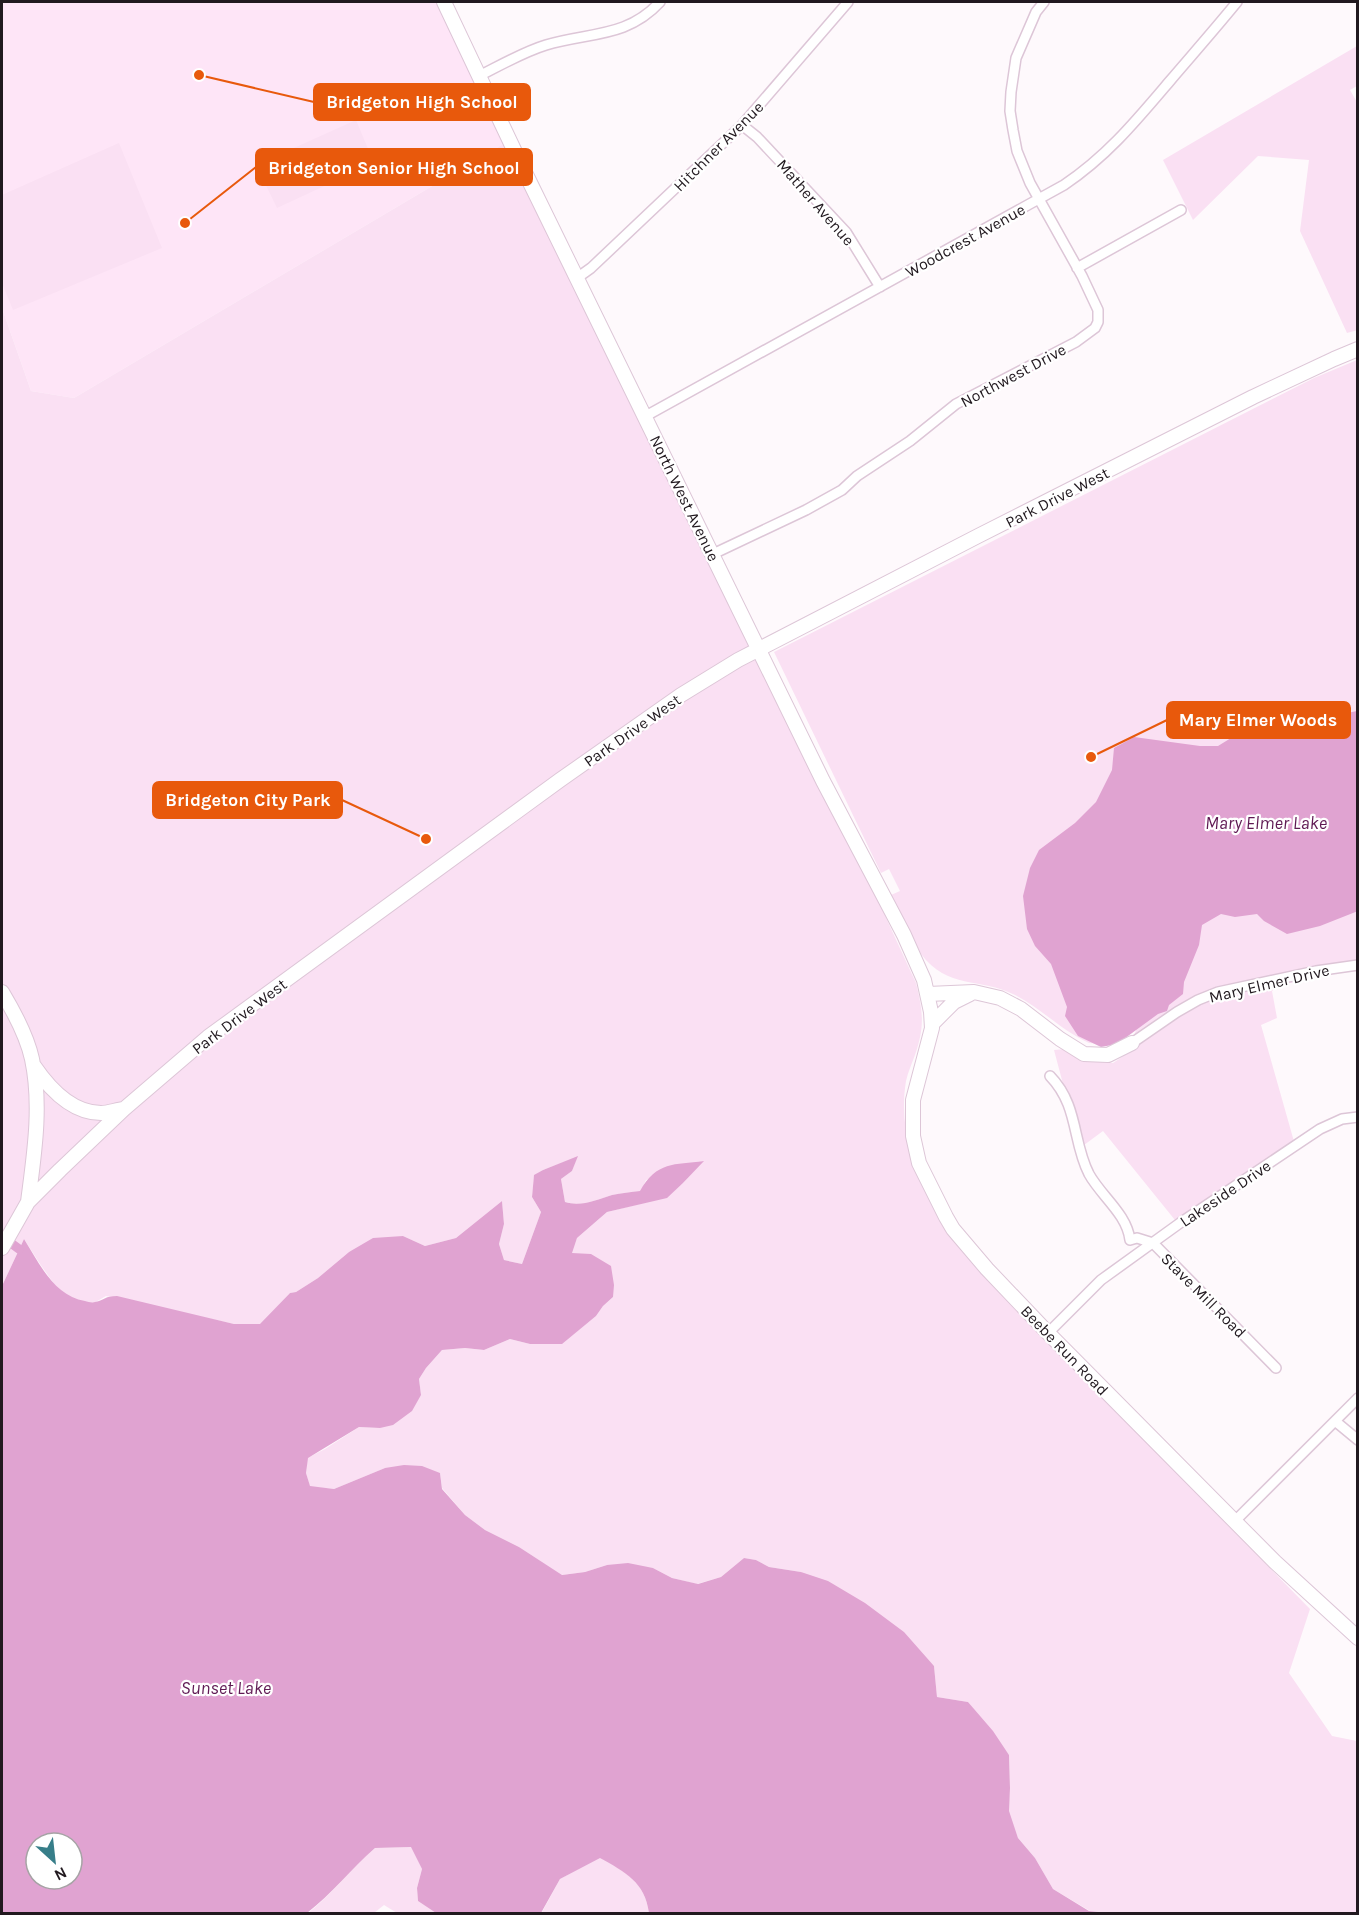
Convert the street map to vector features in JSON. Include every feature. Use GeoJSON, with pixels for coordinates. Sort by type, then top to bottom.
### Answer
{"type":"FeatureCollection","features":[{"type":"Feature","properties":{"kind":"street","name":"North West Avenue"},"geometry":{"type":"LineString","coordinates":[[444,2],[823,781],[904,935],[928,994]]}},
{"type":"Feature","properties":{"kind":"street"},"geometry":{"type":"LineString","coordinates":[[479,76],[546,45],[606,32],[635,22],[644,18],[660,2]]}},
{"type":"Feature","properties":{"kind":"street","name":"Hitchner Avenue"},"geometry":{"type":"LineString","coordinates":[[577,278],[591,268],[742,125],[848,2]]}},
{"type":"Feature","properties":{"kind":"street"},"geometry":{"type":"LineString","coordinates":[[1044,2],[1036,12],[1016,58],[1012,75],[1010,111],[1017,151],[1030,183],[1077,268],[1181,210]]}},
{"type":"Feature","properties":{"kind":"street","name":"Woodcrest Avenue"},"geometry":{"type":"LineString","coordinates":[[644,417],[1038,199],[1079,174],[1107,152],[1237,2]]}},
{"type":"Feature","properties":{"kind":"street","name":"Mather Avenue"},"geometry":{"type":"LineString","coordinates":[[742,125],[757,137],[846,232],[880,286]]}},
{"type":"Feature","properties":{"kind":"street","name":"Northwest Drive"},"geometry":{"type":"LineString","coordinates":[[712,554],[834,495],[856,476],[929,427],[956,404],[1085,336],[1095,328],[1099,318],[1098,310],[1077,268]]}},
{"type":"Feature","properties":{"kind":"street","name":"Park Drive West"},"geometry":{"type":"LineString","coordinates":[[5,1242],[28,1202],[124,1109],[208,1037],[568,774],[681,695],[759,649],[1253,397],[1334,358],[1358,350]]}},
{"type":"Feature","properties":{"kind":"street","name":"Mary Elmer Drive"},"geometry":{"type":"LineString","coordinates":[[928,994],[974,992],[990,994],[1021,1009],[1084,1054],[1108,1055],[1132,1043],[1177,1012],[1218,992],[1316,971],[1358,965]]}},
{"type":"Feature","properties":{"kind":"street"},"geometry":{"type":"LineString","coordinates":[[2,992],[23,1033],[33,1064],[36,1106],[35,1143],[28,1202]]}},
{"type":"Feature","properties":{"kind":"street"},"geometry":{"type":"LineString","coordinates":[[932,1024],[954,1002],[974,992]]}},
{"type":"Feature","properties":{"kind":"street","name":"Beebe Run Road"},"geometry":{"type":"LineString","coordinates":[[928,994],[932,1024],[931,1035],[913,1100],[913,1136],[919,1163],[953,1229],[987,1269],[1048,1333],[1234,1522],[1322,1607],[1358,1638]]}},
{"type":"Feature","properties":{"kind":"street"},"geometry":{"type":"LineString","coordinates":[[33,1064],[51,1088],[66,1102],[99,1113],[124,1109]]}},
{"type":"Feature","properties":{"kind":"street","name":"Stave Mill Road"},"geometry":{"type":"LineString","coordinates":[[1050,1076],[1066,1097],[1088,1172],[1127,1226],[1130,1240],[1137,1238],[1153,1243],[1276,1368]]}},
{"type":"Feature","properties":{"kind":"street","name":"Lakeside Drive"},"geometry":{"type":"LineString","coordinates":[[1048,1333],[1101,1280],[1190,1216],[1320,1129],[1342,1119],[1358,1117]]}},
{"type":"Feature","properties":{"kind":"street"},"geometry":{"type":"LineString","coordinates":[[1234,1522],[1358,1398]]}},
{"type":"Feature","properties":{"kind":"street"},"geometry":{"type":"LineString","coordinates":[[1335,1421],[1358,1440]]}},
{"type":"Feature","properties":{"kind":"shaded area"},"geometry":{"type":"Polygon","coordinates":[[[2,2],[444,2],[510,140],[74,398],[31,391],[2,308],[2,2]]]}},
{"type":"Feature","properties":{"kind":"shaded area"},"geometry":{"type":"Polygon","coordinates":[[[1357,46],[1357,86],[1350,90],[1358,104],[1358,330],[1347,333],[1300,231],[1309,160],[1258,156],[1193,220],[1163,160],[1357,46]]]}},
{"type":"Feature","properties":{"kind":"shaded area"},"geometry":{"type":"Polygon","coordinates":[[[356,120],[374,163],[277,208],[256,165],[356,120]]]}},
{"type":"Feature","properties":{"kind":"shaded area"},"geometry":{"type":"Polygon","coordinates":[[[510,140],[823,781],[916,983],[922,1027],[906,1081],[904,1112],[912,1157],[940,1220],[954,1242],[979,1271],[1310,1609],[1289,1673],[1332,1736],[1357,1741],[1357,1913],[1108,1913],[1090,1911],[1053,1889],[1035,1858],[1018,1838],[1008,1811],[1009,1755],[968,1702],[937,1697],[934,1666],[801,1572],[769,1567],[756,1560],[744,1558],[721,1577],[697,1584],[672,1578],[653,1568],[607,1565],[585,1572],[561,1575],[519,1547],[485,1530],[465,1515],[442,1488],[440,1473],[385,1468],[334,1489],[310,1487],[306,1473],[307,1458],[359,1427],[380,1428],[421,1395],[419,1379],[442,1350],[465,1348],[484,1350],[510,1339],[530,1344],[561,1344],[596,1316],[613,1297],[571,1253],[577,1238],[607,1212],[667,1197],[703,1161],[646,1180],[641,1191],[612,1195],[583,1203],[565,1202],[561,1179],[572,1171],[577,1157],[543,1170],[534,1176],[532,1197],[541,1212],[522,1264],[504,1260],[499,1244],[504,1224],[502,1201],[456,1238],[425,1246],[403,1236],[349,1252],[318,1278],[296,1292],[290,1293],[261,1324],[234,1324],[106,1296],[94,1303],[75,1300],[57,1288],[24,1239],[2,1286],[2,308],[31,391],[74,398],[510,140]]]}},
{"type":"Feature","properties":{"kind":"shaded area"},"geometry":{"type":"Polygon","coordinates":[[[119,143],[162,248],[13,310],[2,283],[2,195],[119,143]]]}},
{"type":"Feature","properties":{"kind":"shaded area"},"geometry":{"type":"Polygon","coordinates":[[[1357,360],[1357,971],[1328,974],[1278,986],[1272,991],[1277,1018],[1261,1025],[1295,1145],[1179,1225],[1103,1131],[1080,1148],[1054,1050],[1066,1049],[1086,1061],[1113,1063],[1125,1055],[1138,1026],[1100,1044],[1089,1043],[1015,995],[989,986],[953,978],[931,965],[921,954],[891,895],[900,891],[889,869],[881,873],[774,652],[1314,378],[1357,360]]]}},
{"type":"Feature","properties":{"kind":"shaded area"},"geometry":{"type":"Polygon","coordinates":[[[412,1847],[422,1869],[417,1888],[418,1901],[436,1913],[397,1913],[384,1905],[374,1913],[307,1914],[375,1848],[412,1847]]]}},
{"type":"Feature","properties":{"kind":"shaded area"},"geometry":{"type":"Polygon","coordinates":[[[600,1857],[632,1879],[643,1893],[649,1913],[541,1914],[560,1879],[600,1857]]]}},
{"type":"Feature","properties":{"kind":"water","name":"Mary Elmer Lake"},"geometry":{"type":"Polygon","coordinates":[[[1288,703],[1347,713],[1357,711],[1358,911],[1320,926],[1287,934],[1264,921],[1257,914],[1235,917],[1221,914],[1202,925],[1199,945],[1184,982],[1183,994],[1169,1005],[1167,1011],[1158,1014],[1117,1044],[1101,1047],[1078,1036],[1065,1016],[1067,1007],[1051,964],[1035,946],[1027,929],[1023,896],[1030,868],[1039,850],[1075,823],[1096,802],[1112,770],[1114,748],[1134,737],[1200,746],[1218,746],[1288,703]]]}},
{"type":"Feature","properties":{"kind":"water","name":"Sunset Lake"},"geometry":{"type":"Polygon","coordinates":[[[578,1156],[572,1171],[561,1179],[565,1202],[577,1204],[615,1194],[640,1191],[646,1181],[660,1169],[675,1164],[704,1161],[667,1198],[607,1212],[577,1238],[572,1253],[591,1254],[611,1266],[613,1297],[596,1316],[562,1344],[530,1344],[510,1339],[484,1350],[465,1348],[442,1350],[419,1379],[421,1395],[412,1411],[393,1425],[380,1428],[359,1427],[308,1458],[306,1473],[310,1486],[334,1489],[385,1468],[404,1465],[422,1466],[440,1473],[442,1489],[465,1515],[485,1530],[519,1547],[562,1575],[628,1563],[653,1568],[672,1578],[698,1584],[721,1577],[744,1558],[756,1560],[769,1567],[801,1572],[828,1581],[865,1603],[904,1632],[934,1666],[937,1697],[968,1702],[993,1731],[1009,1755],[1009,1811],[1018,1838],[1035,1858],[1053,1889],[1089,1911],[1108,1913],[649,1913],[643,1893],[632,1879],[600,1858],[560,1879],[541,1913],[436,1913],[418,1901],[417,1888],[422,1869],[411,1847],[375,1848],[307,1913],[2,1913],[2,1286],[24,1239],[48,1277],[64,1293],[74,1298],[93,1302],[117,1296],[234,1324],[260,1324],[290,1293],[296,1292],[318,1278],[349,1252],[373,1238],[403,1236],[425,1246],[456,1238],[502,1201],[504,1224],[499,1244],[504,1260],[522,1264],[541,1212],[532,1197],[534,1175],[578,1156]]]}},
{"type":"Feature","properties":{"kind":"waterway"},"geometry":{"type":"LineString","coordinates":[[4,1238],[19,1249]]}},
{"type":"Feature","properties":{"kind":"place","name":"Bridgeton High School"},"geometry":{"type":"Point","coordinates":[199,75]}},
{"type":"Feature","properties":{"kind":"place","name":"Bridgeton Senior High School"},"geometry":{"type":"Point","coordinates":[185,223]}},
{"type":"Feature","properties":{"kind":"place","name":"Mary Elmer Woods"},"geometry":{"type":"Point","coordinates":[1091,757]}},
{"type":"Feature","properties":{"kind":"place","name":"Bridgeton City Park"},"geometry":{"type":"Point","coordinates":[426,839]}}]}
